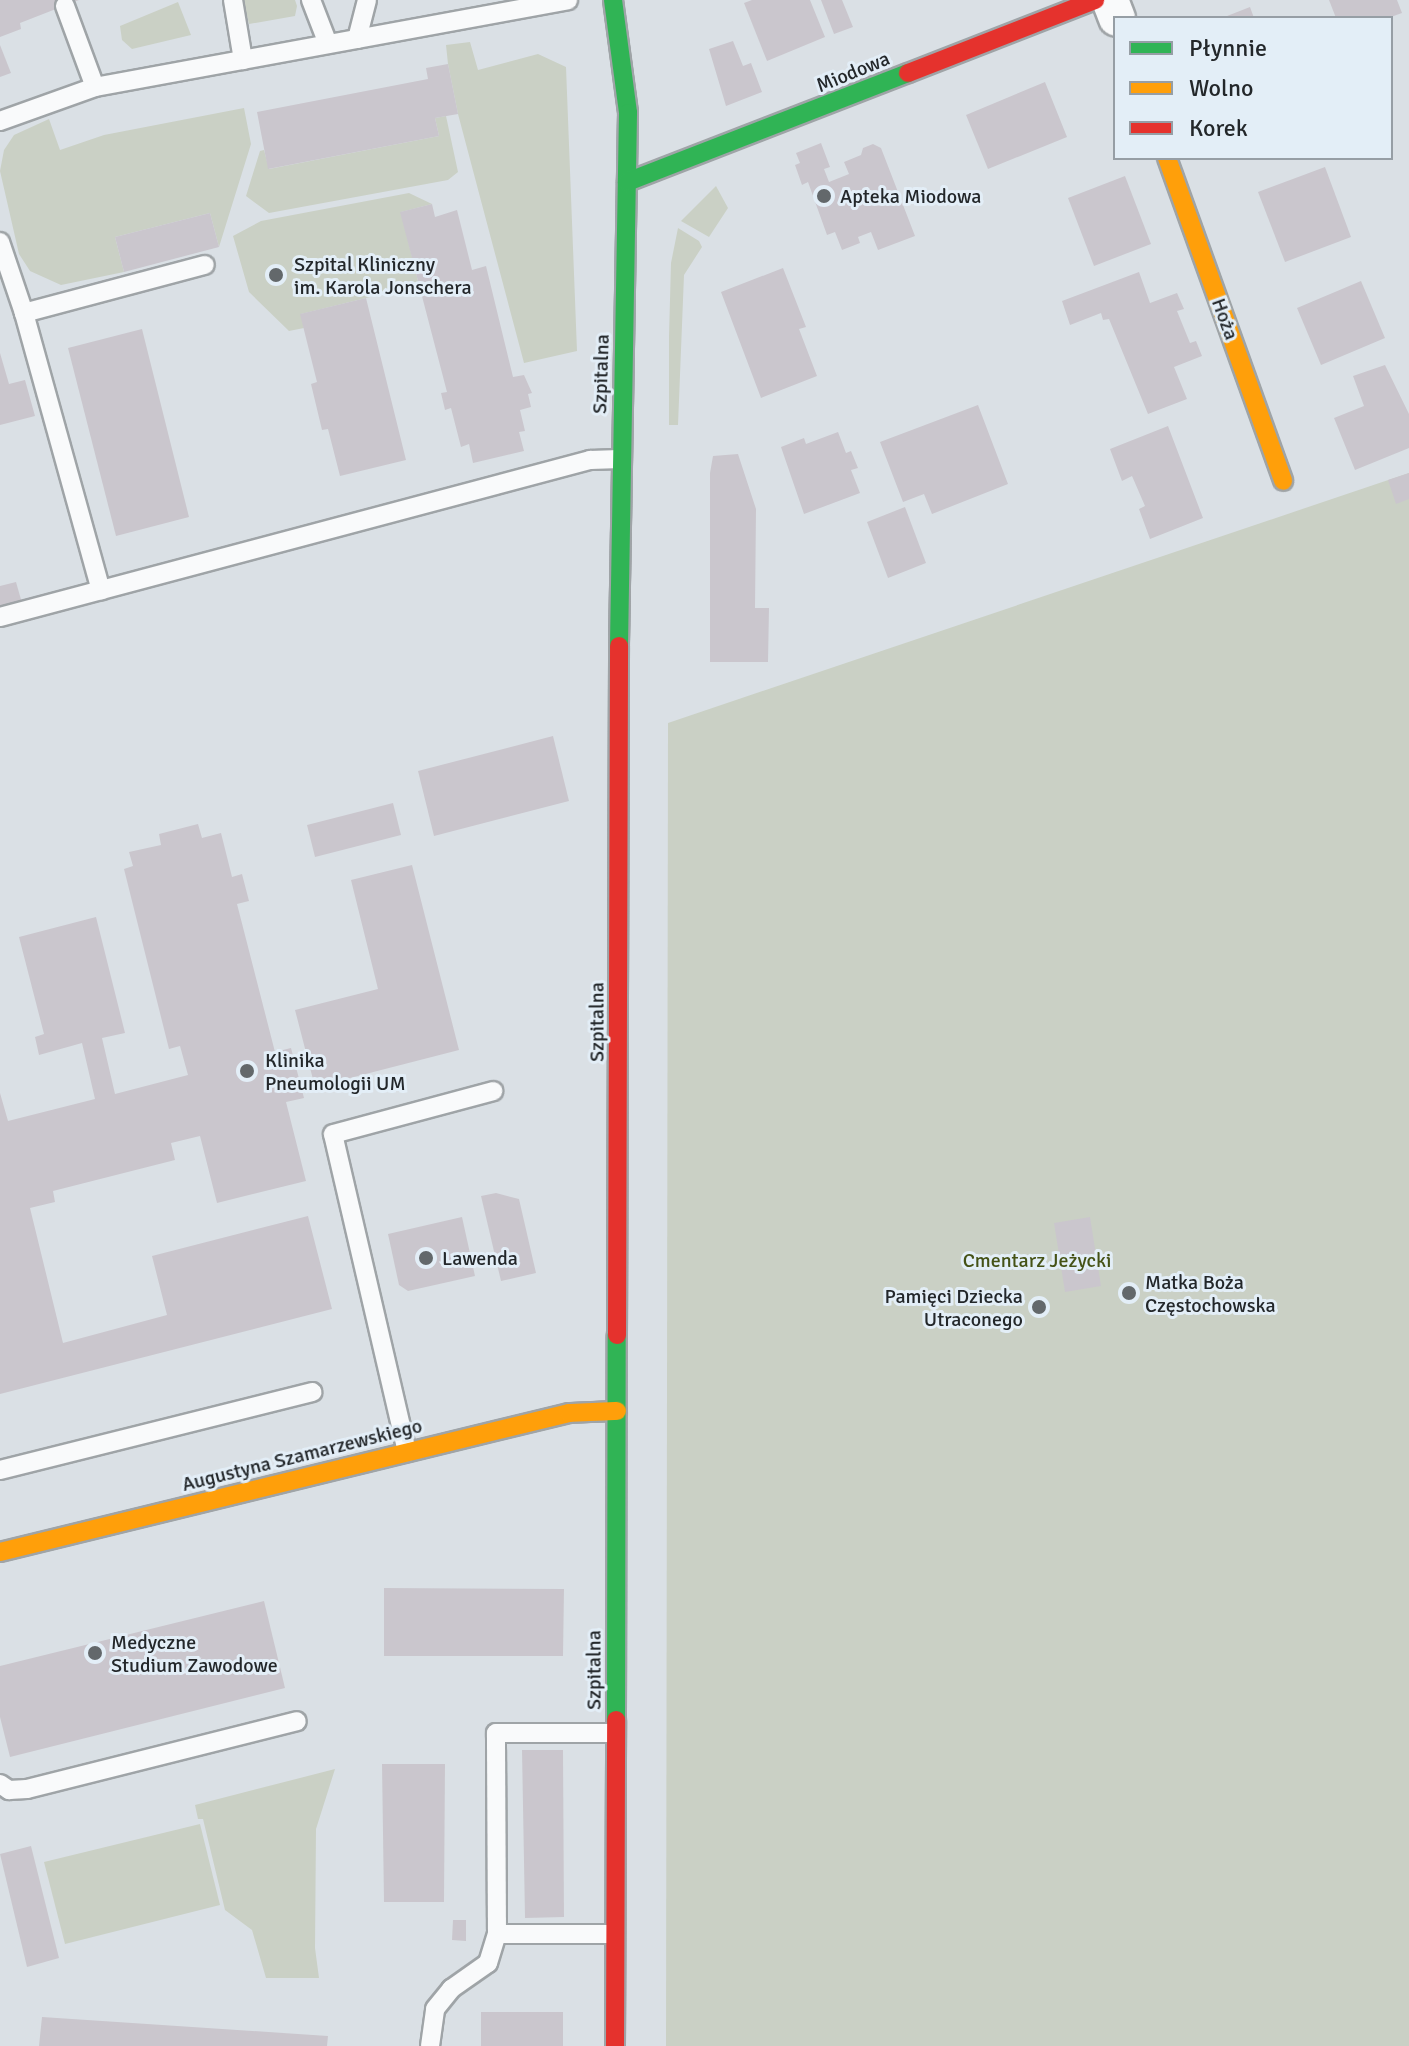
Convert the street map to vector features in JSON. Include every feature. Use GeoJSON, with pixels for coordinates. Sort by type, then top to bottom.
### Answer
{"type":"FeatureCollection","features":[{"type":"Feature","properties":{"kind":"street","name":"Szpitalna"},"geometry":{"type":"LineString","coordinates":[[613,0],[625,72],[627,182],[620,459],[615,2046]]}},
{"type":"Feature","properties":{"kind":"street","name":"Miodowa"},"geometry":{"type":"LineString","coordinates":[[627,182],[1095,0]]}},
{"type":"Feature","properties":{"kind":"street","name":"Hoża"},"geometry":{"type":"LineString","coordinates":[[1168,160],[1283,481]]}},
{"type":"Feature","properties":{"kind":"street","name":"Augustyna Szamarzewskiego"},"geometry":{"type":"LineString","coordinates":[[0,1552],[569,1413],[617,1411]]}},
{"type":"Feature","properties":{"kind":"lane"},"geometry":{"type":"LineString","coordinates":[[311,0],[328,44]]}},
{"type":"Feature","properties":{"kind":"lane"},"geometry":{"type":"LineString","coordinates":[[357,39],[367,0]]}},
{"type":"Feature","properties":{"kind":"lane"},"geometry":{"type":"LineString","coordinates":[[0,121],[95,87],[568,0]]}},
{"type":"Feature","properties":{"kind":"lane"},"geometry":{"type":"LineString","coordinates":[[232,3],[243,60]]}},
{"type":"Feature","properties":{"kind":"lane"},"geometry":{"type":"LineString","coordinates":[[65,6],[95,87]]}},
{"type":"Feature","properties":{"kind":"lane"},"geometry":{"type":"LineString","coordinates":[[0,242],[24,313],[101,591]]}},
{"type":"Feature","properties":{"kind":"lane"},"geometry":{"type":"LineString","coordinates":[[24,313],[205,265]]}},
{"type":"Feature","properties":{"kind":"lane"},"geometry":{"type":"LineString","coordinates":[[0,617],[579,462],[620,459]]}},
{"type":"Feature","properties":{"kind":"lane"},"geometry":{"type":"LineString","coordinates":[[407,1452],[333,1134],[493,1091]]}},
{"type":"Feature","properties":{"kind":"lane"},"geometry":{"type":"LineString","coordinates":[[0,1470],[312,1392]]}},
{"type":"Feature","properties":{"kind":"lane"},"geometry":{"type":"LineString","coordinates":[[0,1784],[9,1790],[27,1789],[297,1721]]}},
{"type":"Feature","properties":{"kind":"lane"},"geometry":{"type":"LineString","coordinates":[[430,2046],[435,2009],[451,1989],[488,1963],[497,1934],[496,1733],[615,1733]]}},
{"type":"Feature","properties":{"kind":"lane"},"geometry":{"type":"LineString","coordinates":[[497,1934],[615,1934]]}},
{"type":"Feature","properties":{"kind":"green space"},"geometry":{"type":"Polygon","coordinates":[[[243,0],[295,0],[295,16],[249,24],[243,0]]]}},
{"type":"Feature","properties":{"kind":"green space"},"geometry":{"type":"Polygon","coordinates":[[[178,2],[191,35],[132,49],[122,40],[120,26],[178,2]]]}},
{"type":"Feature","properties":{"kind":"green space"},"geometry":{"type":"Polygon","coordinates":[[[470,42],[478,70],[538,54],[566,67],[577,351],[524,363],[458,114],[448,64],[446,45],[470,42]]]}},
{"type":"Feature","properties":{"kind":"green space"},"geometry":{"type":"Polygon","coordinates":[[[244,108],[251,144],[219,247],[210,213],[115,237],[124,272],[61,285],[30,271],[19,254],[0,171],[4,150],[14,135],[49,119],[60,150],[104,135],[244,108]]]}},
{"type":"Feature","properties":{"kind":"green space"},"geometry":{"type":"Polygon","coordinates":[[[446,116],[458,172],[448,180],[269,213],[246,196],[260,151],[264,150],[269,169],[439,136],[435,118],[446,116]]]}},
{"type":"Feature","properties":{"kind":"green space"},"geometry":{"type":"Polygon","coordinates":[[[716,186],[728,208],[709,237],[681,221],[716,186]]]}},
{"type":"Feature","properties":{"kind":"green space"},"geometry":{"type":"Polygon","coordinates":[[[409,193],[432,204],[401,212],[419,285],[301,314],[304,328],[289,331],[249,292],[233,236],[261,221],[409,193]]]}},
{"type":"Feature","properties":{"kind":"green space"},"geometry":{"type":"Polygon","coordinates":[[[678,228],[699,241],[702,247],[684,275],[678,425],[669,425],[671,263],[678,228]]]}},
{"type":"Feature","properties":{"kind":"green space","name":"Cmentarz Jeżycki"},"geometry":{"type":"Polygon","coordinates":[[[1409,473],[1409,2046],[666,2046],[668,723],[1409,473]]]}},
{"type":"Feature","properties":{"kind":"green space"},"geometry":{"type":"Polygon","coordinates":[[[335,1769],[316,1829],[315,1948],[319,1978],[266,1978],[252,1930],[225,1910],[203,1819],[198,1819],[195,1805],[335,1769]]]}},
{"type":"Feature","properties":{"kind":"green space"},"geometry":{"type":"Polygon","coordinates":[[[200,1824],[220,1905],[65,1944],[44,1862],[200,1824]]]}},
{"type":"Feature","properties":{"kind":"building"},"geometry":{"type":"Polygon","coordinates":[[[0,0],[79,0],[20,23],[21,29],[0,37],[0,0]]]}},
{"type":"Feature","properties":{"kind":"building"},"geometry":{"type":"Polygon","coordinates":[[[752,0],[810,0],[825,37],[767,61],[744,3],[752,0]]]}},
{"type":"Feature","properties":{"kind":"building"},"geometry":{"type":"Polygon","coordinates":[[[821,0],[842,0],[853,27],[834,34],[821,0]]]}},
{"type":"Feature","properties":{"kind":"building"},"geometry":{"type":"Polygon","coordinates":[[[1329,0],[1397,0],[1402,13],[1393,16],[1335,16],[1329,0]]]}},
{"type":"Feature","properties":{"kind":"building"},"geometry":{"type":"Polygon","coordinates":[[[1250,7],[1253,16],[1227,16],[1250,7]]]}},
{"type":"Feature","properties":{"kind":"building"},"geometry":{"type":"Polygon","coordinates":[[[733,41],[743,66],[751,63],[762,92],[726,106],[709,49],[733,41]]]}},
{"type":"Feature","properties":{"kind":"building"},"geometry":{"type":"Polygon","coordinates":[[[0,45],[11,73],[0,77],[0,45]]]}},
{"type":"Feature","properties":{"kind":"building"},"geometry":{"type":"Polygon","coordinates":[[[448,64],[458,114],[435,118],[439,136],[268,169],[257,112],[428,79],[426,68],[448,64]]]}},
{"type":"Feature","properties":{"kind":"building"},"geometry":{"type":"Polygon","coordinates":[[[1045,82],[1067,137],[988,169],[966,115],[1045,82]]]}},
{"type":"Feature","properties":{"kind":"building"},"geometry":{"type":"Polygon","coordinates":[[[821,143],[830,167],[824,169],[829,182],[849,174],[844,162],[861,155],[863,148],[873,144],[881,148],[915,236],[878,250],[871,232],[858,237],[860,243],[842,250],[835,232],[827,235],[808,182],[802,185],[795,165],[800,163],[796,153],[821,143]]]}},
{"type":"Feature","properties":{"kind":"building"},"geometry":{"type":"Polygon","coordinates":[[[1325,167],[1351,237],[1285,262],[1258,192],[1325,167]]]}},
{"type":"Feature","properties":{"kind":"building"},"geometry":{"type":"Polygon","coordinates":[[[1125,176],[1151,244],[1094,266],[1068,198],[1125,176]]]}},
{"type":"Feature","properties":{"kind":"building"},"geometry":{"type":"Polygon","coordinates":[[[432,204],[435,217],[457,210],[472,270],[486,266],[513,377],[524,375],[532,393],[528,394],[531,407],[520,410],[525,431],[519,432],[524,451],[473,463],[469,444],[461,447],[451,408],[445,410],[441,393],[447,392],[400,212],[432,204]]]}},
{"type":"Feature","properties":{"kind":"building"},"geometry":{"type":"Polygon","coordinates":[[[210,213],[219,247],[124,272],[115,237],[210,213]]]}},
{"type":"Feature","properties":{"kind":"building"},"geometry":{"type":"Polygon","coordinates":[[[783,268],[806,327],[799,329],[817,376],[761,398],[721,292],[783,268]]]}},
{"type":"Feature","properties":{"kind":"building"},"geometry":{"type":"Polygon","coordinates":[[[1139,272],[1150,303],[1177,293],[1184,309],[1177,311],[1190,343],[1196,341],[1202,356],[1174,367],[1187,399],[1148,414],[1109,319],[1103,320],[1101,313],[1070,325],[1062,301],[1139,272]]]}},
{"type":"Feature","properties":{"kind":"building"},"geometry":{"type":"Polygon","coordinates":[[[1361,281],[1385,338],[1321,365],[1297,308],[1361,281]]]}},
{"type":"Feature","properties":{"kind":"building"},"geometry":{"type":"Polygon","coordinates":[[[366,298],[406,460],[340,476],[328,429],[322,430],[311,384],[317,382],[300,314],[366,298]]]}},
{"type":"Feature","properties":{"kind":"building"},"geometry":{"type":"Polygon","coordinates":[[[142,329],[189,517],[116,536],[68,348],[142,329]]]}},
{"type":"Feature","properties":{"kind":"building"},"geometry":{"type":"Polygon","coordinates":[[[0,353],[9,384],[25,380],[35,416],[0,425],[0,353]]]}},
{"type":"Feature","properties":{"kind":"building"},"geometry":{"type":"Polygon","coordinates":[[[1385,365],[1409,414],[1409,448],[1355,470],[1334,418],[1364,406],[1353,376],[1385,365]]]}},
{"type":"Feature","properties":{"kind":"building"},"geometry":{"type":"Polygon","coordinates":[[[978,405],[1008,484],[932,514],[924,494],[903,502],[880,442],[978,405]]]}},
{"type":"Feature","properties":{"kind":"building"},"geometry":{"type":"Polygon","coordinates":[[[1168,426],[1203,518],[1150,539],[1139,509],[1145,506],[1132,476],[1122,481],[1110,449],[1168,426]]]}},
{"type":"Feature","properties":{"kind":"building"},"geometry":{"type":"Polygon","coordinates":[[[838,432],[846,453],[851,451],[858,468],[851,470],[860,493],[804,514],[781,447],[804,438],[806,444],[838,432]]]}},
{"type":"Feature","properties":{"kind":"building"},"geometry":{"type":"Polygon","coordinates":[[[738,454],[756,509],[755,608],[769,608],[768,662],[710,662],[710,473],[713,456],[738,454]]]}},
{"type":"Feature","properties":{"kind":"building"},"geometry":{"type":"Polygon","coordinates":[[[1409,473],[1409,499],[1396,504],[1388,480],[1409,473]]]}},
{"type":"Feature","properties":{"kind":"building"},"geometry":{"type":"Polygon","coordinates":[[[905,507],[926,563],[888,578],[867,522],[905,507]]]}},
{"type":"Feature","properties":{"kind":"building"},"geometry":{"type":"Polygon","coordinates":[[[16,582],[22,603],[0,609],[0,586],[16,582]]]}},
{"type":"Feature","properties":{"kind":"building"},"geometry":{"type":"Polygon","coordinates":[[[553,736],[569,801],[434,836],[418,771],[553,736]]]}},
{"type":"Feature","properties":{"kind":"building"},"geometry":{"type":"Polygon","coordinates":[[[393,803],[401,835],[315,857],[307,825],[393,803]]]}},
{"type":"Feature","properties":{"kind":"building"},"geometry":{"type":"Polygon","coordinates":[[[198,824],[202,838],[221,833],[232,877],[242,874],[249,901],[237,904],[275,1052],[291,1048],[304,1098],[286,1102],[306,1181],[217,1203],[200,1136],[171,1143],[175,1160],[53,1191],[55,1202],[30,1208],[63,1343],[167,1315],[152,1256],[308,1216],[332,1309],[0,1394],[0,1093],[8,1121],[95,1099],[82,1043],[39,1055],[35,1037],[44,1034],[19,937],[96,917],[125,1033],[102,1038],[115,1094],[188,1075],[180,1046],[169,1049],[124,869],[133,866],[129,852],[161,845],[159,834],[198,824]]]}},
{"type":"Feature","properties":{"kind":"building"},"geometry":{"type":"Polygon","coordinates":[[[412,865],[459,1050],[315,1087],[295,1010],[378,989],[351,880],[412,865]]]}},
{"type":"Feature","properties":{"kind":"building"},"geometry":{"type":"Polygon","coordinates":[[[496,1193],[519,1199],[536,1273],[501,1281],[481,1196],[496,1193]]]}},
{"type":"Feature","properties":{"kind":"building"},"geometry":{"type":"Polygon","coordinates":[[[462,1217],[475,1276],[408,1291],[399,1285],[388,1234],[462,1217]]]}},
{"type":"Feature","properties":{"kind":"building"},"geometry":{"type":"Polygon","coordinates":[[[1090,1217],[1101,1286],[1065,1292],[1054,1223],[1090,1217]]]}},
{"type":"Feature","properties":{"kind":"building"},"geometry":{"type":"Polygon","coordinates":[[[384,1588],[564,1589],[563,1656],[384,1656],[384,1588]]]}},
{"type":"Feature","properties":{"kind":"building"},"geometry":{"type":"Polygon","coordinates":[[[264,1601],[285,1688],[10,1757],[0,1717],[0,1666],[264,1601]]]}},
{"type":"Feature","properties":{"kind":"building"},"geometry":{"type":"Polygon","coordinates":[[[522,1750],[563,1750],[564,1917],[525,1918],[522,1750]]]}},
{"type":"Feature","properties":{"kind":"building"},"geometry":{"type":"Polygon","coordinates":[[[382,1764],[445,1764],[444,1902],[384,1902],[382,1764]]]}},
{"type":"Feature","properties":{"kind":"building"},"geometry":{"type":"Polygon","coordinates":[[[31,1846],[59,1958],[27,1967],[0,1854],[31,1846]]]}},
{"type":"Feature","properties":{"kind":"building"},"geometry":{"type":"Polygon","coordinates":[[[453,1920],[466,1920],[466,1941],[452,1940],[453,1920]]]}},
{"type":"Feature","properties":{"kind":"building"},"geometry":{"type":"Polygon","coordinates":[[[481,2012],[563,2012],[563,2046],[481,2046],[481,2012]]]}},
{"type":"Feature","properties":{"kind":"building"},"geometry":{"type":"Polygon","coordinates":[[[42,2017],[328,2036],[327,2046],[39,2046],[42,2017]]]}},
{"type":"Feature","properties":{"kind":"traffic: fast"},"geometry":{"type":"LineString","coordinates":[[613,0],[628,113],[619,646]]}},
{"type":"Feature","properties":{"kind":"traffic: fast"},"geometry":{"type":"LineString","coordinates":[[627,182],[908,73]]}},
{"type":"Feature","properties":{"kind":"traffic: fast"},"geometry":{"type":"LineString","coordinates":[[616,1720],[617,1335]]}},
{"type":"Feature","properties":{"kind":"traffic: slow"},"geometry":{"type":"LineString","coordinates":[[1168,160],[1283,481]]}},
{"type":"Feature","properties":{"kind":"traffic: slow"},"geometry":{"type":"LineString","coordinates":[[0,1552],[569,1413],[617,1411]]}},
{"type":"Feature","properties":{"kind":"traffic: jam"},"geometry":{"type":"LineString","coordinates":[[908,73],[1095,0]]}},
{"type":"Feature","properties":{"kind":"traffic: jam"},"geometry":{"type":"LineString","coordinates":[[617,1335],[619,646]]}},
{"type":"Feature","properties":{"kind":"traffic: jam"},"geometry":{"type":"LineString","coordinates":[[615,2046],[616,1720]]}},
{"type":"Feature","properties":{"kind":"place","name":"Apteka Miodowa"},"geometry":{"type":"Point","coordinates":[824,196]}},
{"type":"Feature","properties":{"kind":"place","name":"Szpital Kliniczny im. Karola Jonschera"},"geometry":{"type":"Point","coordinates":[276,275]}},
{"type":"Feature","properties":{"kind":"place","name":"Klinika Pneumologii UM"},"geometry":{"type":"Point","coordinates":[247,1071]}},
{"type":"Feature","properties":{"kind":"place","name":"Lawenda"},"geometry":{"type":"Point","coordinates":[426,1258]}},
{"type":"Feature","properties":{"kind":"place","name":"Matka Boża Częstochowska"},"geometry":{"type":"Point","coordinates":[1129,1293]}},
{"type":"Feature","properties":{"kind":"place","name":"Pamięci Dziecka Utraconego"},"geometry":{"type":"Point","coordinates":[1039,1307]}},
{"type":"Feature","properties":{"kind":"place","name":"Medyczne Studium Zawodowe"},"geometry":{"type":"Point","coordinates":[95,1653]}}]}
